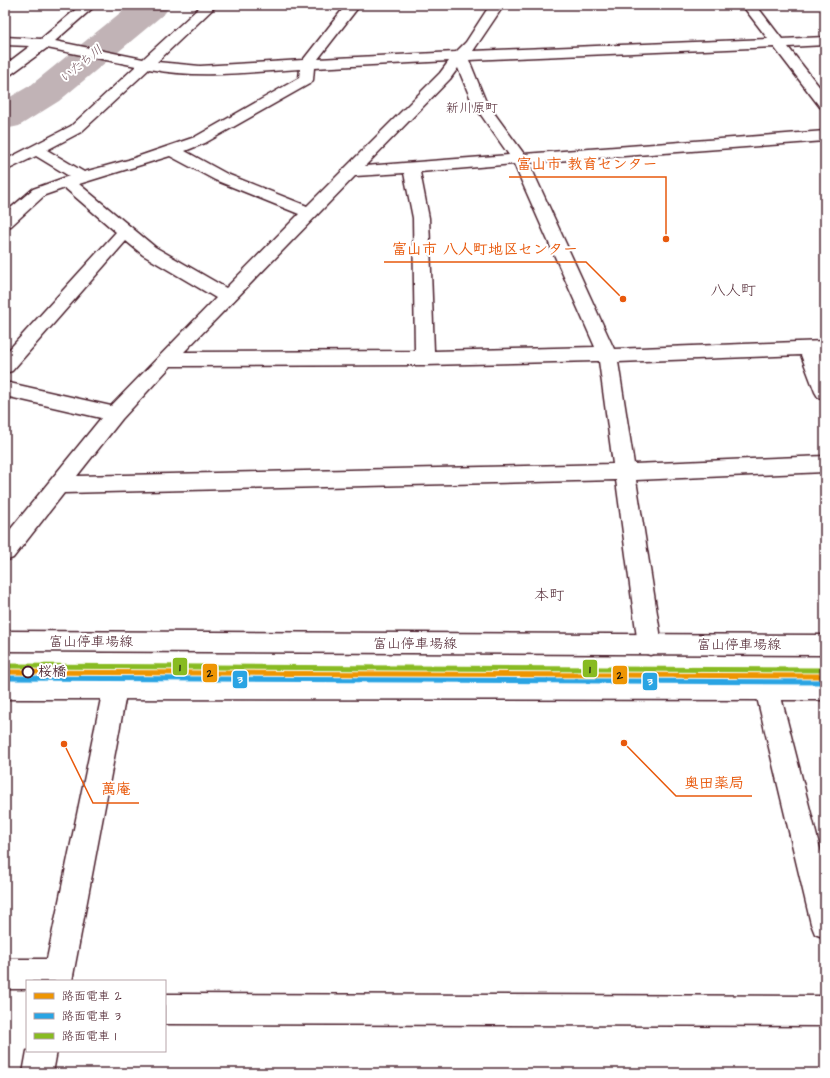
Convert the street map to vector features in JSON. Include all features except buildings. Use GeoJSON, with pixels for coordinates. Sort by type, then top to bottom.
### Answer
{"type":"FeatureCollection","features":[{"type":"Feature","properties":{"kind":"street"},"geometry":{"type":"LineString","coordinates":[[5,72],[44,43],[89,5]]}},
{"type":"Feature","properties":{"kind":"street"},"geometry":{"type":"LineString","coordinates":[[5,166],[76,129],[141,62],[210,5]]}},
{"type":"Feature","properties":{"kind":"street"},"geometry":{"type":"LineString","coordinates":[[5,222],[39,192],[134,163],[200,140],[306,80],[307,64],[353,5]]}},
{"type":"Feature","properties":{"kind":"street"},"geometry":{"type":"LineString","coordinates":[[5,552],[115,414],[166,359],[445,76],[460,56],[471,45],[497,5]]}},
{"type":"Feature","properties":{"kind":"street"},"geometry":{"type":"LineString","coordinates":[[749,5],[825,104]]}},
{"type":"Feature","properties":{"kind":"street"},"geometry":{"type":"LineString","coordinates":[[5,41],[44,43],[167,68],[200,70],[460,56],[825,41]]}},
{"type":"Feature","properties":{"kind":"street"},"geometry":{"type":"LineString","coordinates":[[460,56],[479,102],[518,158],[608,356],[650,645]]}},
{"type":"Feature","properties":{"kind":"street"},"geometry":{"type":"LineString","coordinates":[[351,172],[518,158],[825,136]]}},
{"type":"Feature","properties":{"kind":"street"},"geometry":{"type":"LineString","coordinates":[[36,150],[75,180],[125,232],[149,251],[228,297]]}},
{"type":"Feature","properties":{"kind":"street"},"geometry":{"type":"LineString","coordinates":[[172,150],[221,177],[310,213]]}},
{"type":"Feature","properties":{"kind":"street"},"geometry":{"type":"LineString","coordinates":[[411,167],[421,218],[425,358]]}},
{"type":"Feature","properties":{"kind":"street"},"geometry":{"type":"LineString","coordinates":[[5,366],[125,232]]}},
{"type":"Feature","properties":{"kind":"street"},"geometry":{"type":"LineString","coordinates":[[166,359],[425,358],[571,355],[608,356],[817,349],[825,392]]}},
{"type":"Feature","properties":{"kind":"street"},"geometry":{"type":"LineString","coordinates":[[5,389],[115,414]]}},
{"type":"Feature","properties":{"kind":"street"},"geometry":{"type":"LineString","coordinates":[[58,485],[625,472],[825,464]]}},
{"type":"Feature","properties":{"kind":"street","name":"富山停車場線"},"geometry":{"type":"LineString","coordinates":[[5,641],[825,645]]}},
{"type":"Feature","properties":{"kind":"street"},"geometry":{"type":"LineString","coordinates":[[5,688],[825,689]]}},
{"type":"Feature","properties":{"kind":"street"},"geometry":{"type":"LineString","coordinates":[[5,974],[58,978],[115,689]]}},
{"type":"Feature","properties":{"kind":"street"},"geometry":{"type":"LineString","coordinates":[[767,689],[825,924]]}},
{"type":"Feature","properties":{"kind":"street"},"geometry":{"type":"LineString","coordinates":[[166,1009],[825,1011]]}},
{"type":"Feature","properties":{"kind":"street"},"geometry":{"type":"LineString","coordinates":[[38,1073],[42,1052]]}},
{"type":"Feature","properties":{"kind":"water","name":"いたち川"},"geometry":{"type":"Polygon","coordinates":[[[135,5],[170,5],[119,50],[88,44],[135,5]]]}},
{"type":"Feature","properties":{"kind":"water","name":"いたち川"},"geometry":{"type":"Polygon","coordinates":[[[72,58],[101,64],[71,88],[5,130],[5,105],[53,73],[72,58]]]}},
{"type":"Feature","properties":{"kind":"waterway","name":"いたち川"},"geometry":{"type":"LineString","coordinates":[[5,117],[45,93],[152,5]]}},
{"type":"Feature","properties":{"kind":"tram line","name":"1"},"geometry":{"type":"LineString","coordinates":[[5,666],[825,670]]}},
{"type":"Feature","properties":{"kind":"tram line","name":"2"},"geometry":{"type":"LineString","coordinates":[[5,672],[825,676]]}},
{"type":"Feature","properties":{"kind":"tram line","name":"3"},"geometry":{"type":"LineString","coordinates":[[5,678],[825,682]]}},
{"type":"Feature","properties":{"kind":"place","name":"富山市 教育センター"},"geometry":{"type":"Point","coordinates":[666,239]}},
{"type":"Feature","properties":{"kind":"place","name":"富山市 八人町地区センター"},"geometry":{"type":"Point","coordinates":[623,299]}},
{"type":"Feature","properties":{"kind":"place","name":"桜橋"},"geometry":{"type":"Point","coordinates":[28,672]}},
{"type":"Feature","properties":{"kind":"place","name":"奥田薬局"},"geometry":{"type":"Point","coordinates":[624,743]}},
{"type":"Feature","properties":{"kind":"place","name":"萬庵"},"geometry":{"type":"Point","coordinates":[64,744]}},
{"type":"Feature","properties":{"kind":"district","name":"新川原町"},"geometry":{"type":"Point","coordinates":[472,108]}},
{"type":"Feature","properties":{"kind":"district","name":"八人町"},"geometry":{"type":"Point","coordinates":[733,290]}},
{"type":"Feature","properties":{"kind":"district","name":"本町"},"geometry":{"type":"Point","coordinates":[549,595]}}]}
